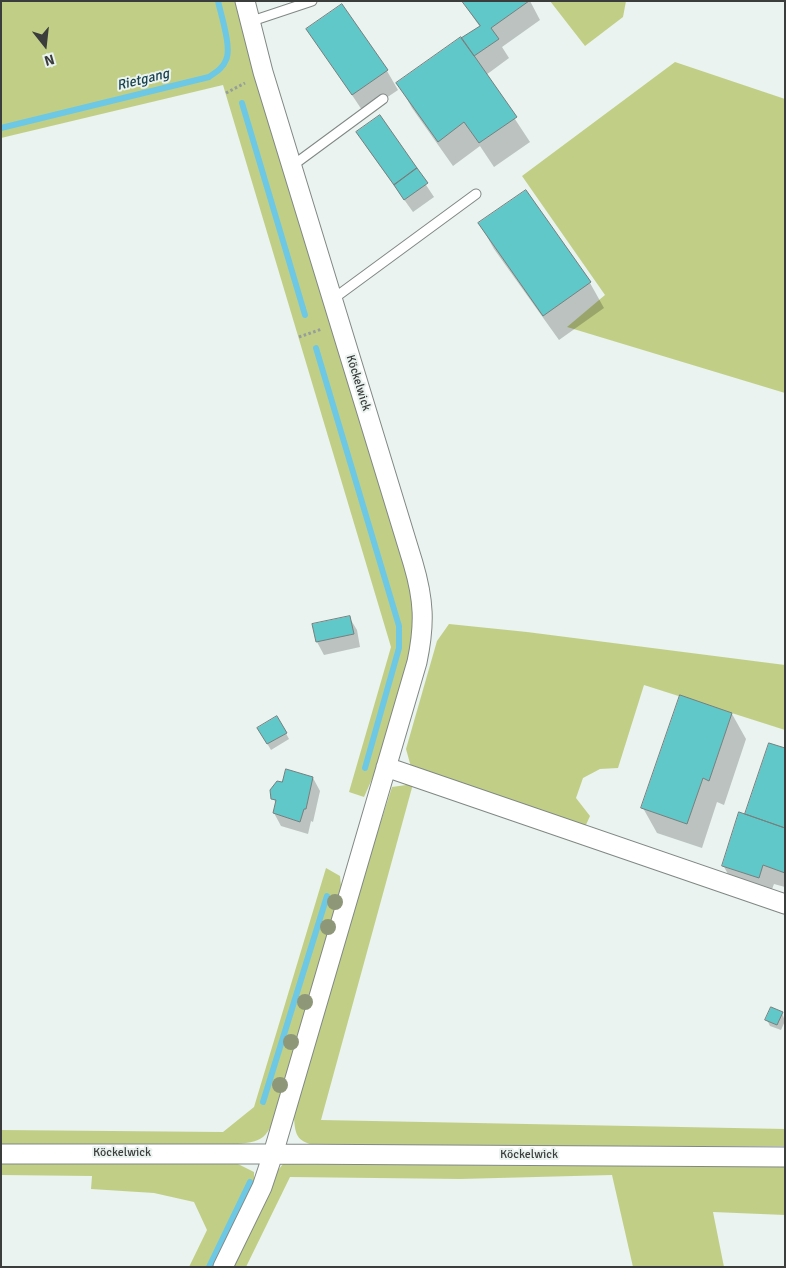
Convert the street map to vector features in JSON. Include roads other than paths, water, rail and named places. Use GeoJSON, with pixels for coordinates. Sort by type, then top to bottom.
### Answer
{"type":"FeatureCollection","features":[{"type":"Feature","properties":{"kind":"street","name":"Köckelwick"},"geometry":{"type":"LineString","coordinates":[[223,1267],[262,1187],[274,1154],[423,634],[423,603],[413,563],[292,166],[249,22],[245,1]]}},
{"type":"Feature","properties":{"kind":"street"},"geometry":{"type":"LineString","coordinates":[[386,767],[785,904]]}},
{"type":"Feature","properties":{"kind":"street","name":"Köckelwick"},"geometry":{"type":"LineString","coordinates":[[1,1154],[785,1157]]}},
{"type":"Feature","properties":{"kind":"lane"},"geometry":{"type":"LineString","coordinates":[[249,22],[312,1]]}},
{"type":"Feature","properties":{"kind":"lane"},"geometry":{"type":"LineString","coordinates":[[292,166],[383,100]]}},
{"type":"Feature","properties":{"kind":"lane"},"geometry":{"type":"LineString","coordinates":[[333,300],[476,194]]}},
{"type":"Feature","properties":{"kind":"waterway","name":"Rietgang"},"geometry":{"type":"LineString","coordinates":[[1,128],[209,77],[219,70],[228,55],[227,40],[218,1]]}},
{"type":"Feature","properties":{"kind":"waterway"},"geometry":{"type":"LineString","coordinates":[[242,103],[305,315]]}},
{"type":"Feature","properties":{"kind":"waterway"},"geometry":{"type":"LineString","coordinates":[[316,348],[399,626],[399,648],[365,768]]}},
{"type":"Feature","properties":{"kind":"waterway"},"geometry":{"type":"LineString","coordinates":[[263,1102],[327,896]]}},
{"type":"Feature","properties":{"kind":"waterway"},"geometry":{"type":"LineString","coordinates":[[209,1267],[250,1182]]}}]}
